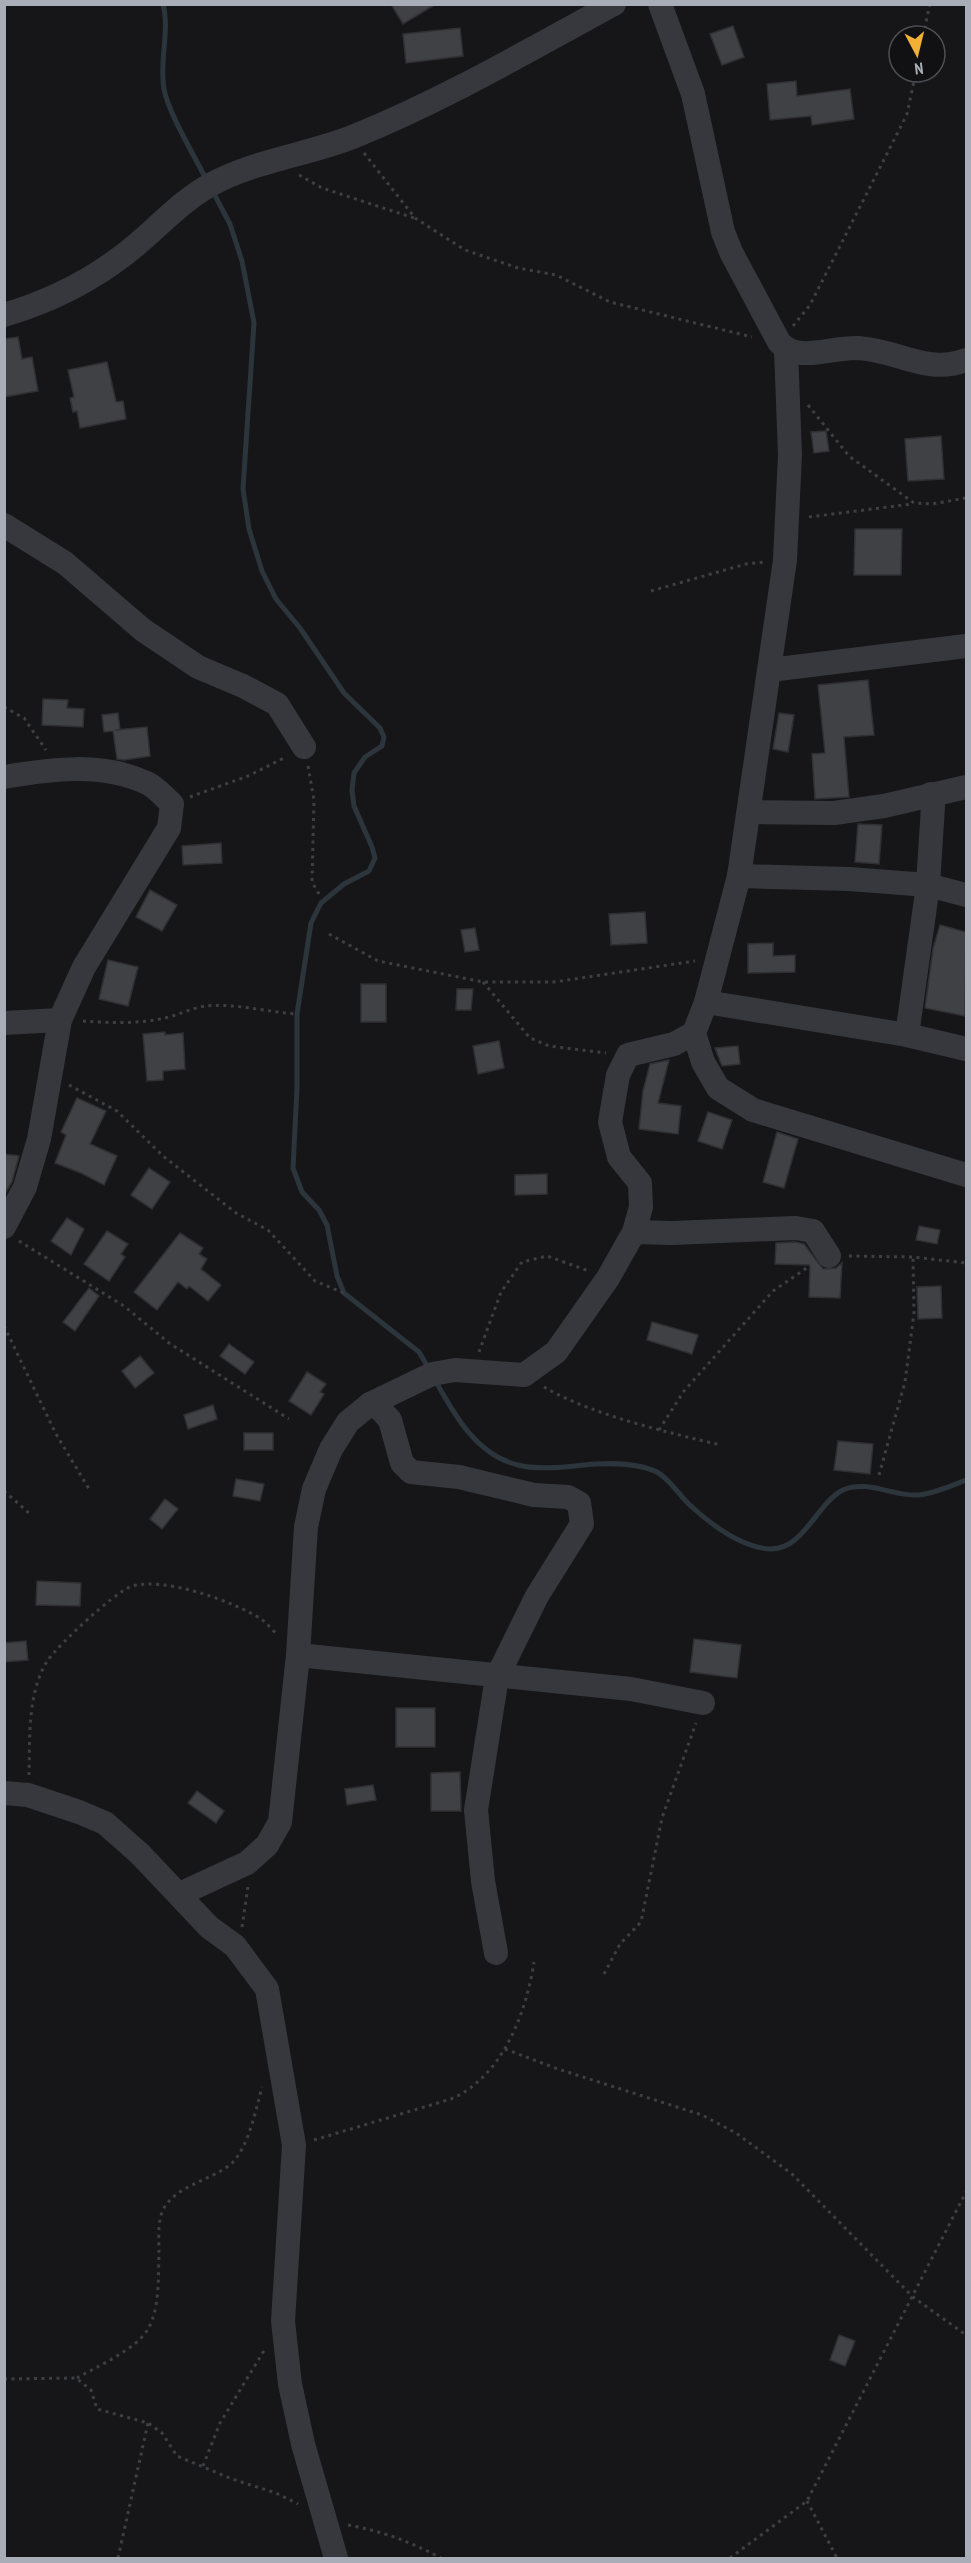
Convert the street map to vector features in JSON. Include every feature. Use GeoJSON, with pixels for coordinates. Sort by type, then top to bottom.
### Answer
{"type":"FeatureCollection","features":[{"type":"Feature","properties":{"kind":"street"},"geometry":{"type":"LineString","coordinates":[[4,315],[33,307],[79,286],[126,254],[167,216],[210,185],[271,160],[353,137],[460,89],[615,4]]}},
{"type":"Feature","properties":{"kind":"street"},"geometry":{"type":"LineString","coordinates":[[660,4],[693,94],[723,232],[731,252],[782,346],[789,388],[790,455],[785,560],[750,812],[739,876],[719,957],[694,1033],[703,1062],[718,1088],[753,1110],[966,1175]]}},
{"type":"Feature","properties":{"kind":"street"},"geometry":{"type":"LineString","coordinates":[[782,346],[806,354],[858,348],[935,366],[951,366],[966,360]]}},
{"type":"Feature","properties":{"kind":"street"},"geometry":{"type":"LineString","coordinates":[[4,525],[65,563],[143,630],[198,667],[243,686],[277,704],[304,747]]}},
{"type":"Feature","properties":{"kind":"street"},"geometry":{"type":"LineString","coordinates":[[770,670],[966,646]]}},
{"type":"Feature","properties":{"kind":"street"},"geometry":{"type":"LineString","coordinates":[[4,777],[58,768],[118,773],[148,784],[172,804],[169,828],[84,967],[60,1020],[52,1076],[39,1139],[9,1232]]}},
{"type":"Feature","properties":{"kind":"street"},"geometry":{"type":"LineString","coordinates":[[750,812],[834,813],[884,806],[966,787]]}},
{"type":"Feature","properties":{"kind":"street"},"geometry":{"type":"LineString","coordinates":[[907,1035],[928,885],[933,806],[931,794]]}},
{"type":"Feature","properties":{"kind":"street"},"geometry":{"type":"LineString","coordinates":[[739,876],[849,879],[928,885],[966,895]]}},
{"type":"Feature","properties":{"kind":"street"},"geometry":{"type":"LineString","coordinates":[[706,1002],[907,1035],[966,1049]]}},
{"type":"Feature","properties":{"kind":"street"},"geometry":{"type":"LineString","coordinates":[[4,1023],[60,1020]]}},
{"type":"Feature","properties":{"kind":"street"},"geometry":{"type":"LineString","coordinates":[[180,1894],[247,1863],[267,1845],[280,1822],[298,1655],[306,1527],[314,1489],[330,1449],[348,1422],[370,1404],[432,1374],[455,1370],[471,1373],[524,1375],[556,1352],[608,1278],[634,1232],[641,1207],[640,1183],[619,1157],[610,1122],[618,1075],[628,1055],[674,1044],[694,1033]]}},
{"type":"Feature","properties":{"kind":"street"},"geometry":{"type":"LineString","coordinates":[[634,1232],[672,1233],[796,1228],[813,1231],[829,1256]]}},
{"type":"Feature","properties":{"kind":"street"},"geometry":{"type":"LineString","coordinates":[[370,1404],[380,1409],[390,1420],[402,1463],[411,1472],[459,1478],[534,1495],[568,1497],[579,1503],[582,1524],[537,1596],[497,1677],[476,1810],[483,1881],[496,1953]]}},
{"type":"Feature","properties":{"kind":"street"},"geometry":{"type":"LineString","coordinates":[[298,1655],[631,1689],[704,1703]]}},
{"type":"Feature","properties":{"kind":"street"},"geometry":{"type":"LineString","coordinates":[[16,1794],[80,1812],[105,1824],[140,1854],[209,1927],[236,1946],[267,1989],[294,2145],[283,2321],[290,2384],[303,2444],[336,2559]]}},
{"type":"Feature","properties":{"kind":"path"},"geometry":{"type":"LineString","coordinates":[[926,24],[930,4]]}},
{"type":"Feature","properties":{"kind":"path"},"geometry":{"type":"LineString","coordinates":[[271,160],[322,188],[415,218],[465,250],[518,268],[556,275],[610,302],[782,346],[810,305],[852,224],[907,114],[913,84]]}},
{"type":"Feature","properties":{"kind":"path"},"geometry":{"type":"LineString","coordinates":[[353,137],[415,218]]}},
{"type":"Feature","properties":{"kind":"path"},"geometry":{"type":"LineString","coordinates":[[789,388],[815,410],[849,456],[914,503]]}},
{"type":"Feature","properties":{"kind":"path"},"geometry":{"type":"LineString","coordinates":[[787,519],[914,503],[932,504],[966,498]]}},
{"type":"Feature","properties":{"kind":"path"},"geometry":{"type":"LineString","coordinates":[[651,591],[746,564],[785,560]]}},
{"type":"Feature","properties":{"kind":"path"},"geometry":{"type":"LineString","coordinates":[[4,707],[24,718],[58,768]]}},
{"type":"Feature","properties":{"kind":"path"},"geometry":{"type":"LineString","coordinates":[[172,804],[248,776],[304,747],[314,800],[312,882],[319,894]]}},
{"type":"Feature","properties":{"kind":"path"},"geometry":{"type":"LineString","coordinates":[[329,934],[378,961],[483,982],[554,982],[719,957]]}},
{"type":"Feature","properties":{"kind":"path"},"geometry":{"type":"LineString","coordinates":[[483,982],[530,1038],[549,1046],[628,1055]]}},
{"type":"Feature","properties":{"kind":"path"},"geometry":{"type":"LineString","coordinates":[[60,1020],[112,1023],[164,1018],[202,1006],[234,1005],[267,1012],[297,1014]]}},
{"type":"Feature","properties":{"kind":"path"},"geometry":{"type":"LineString","coordinates":[[52,1076],[117,1111],[163,1156],[236,1213],[268,1230],[315,1281],[344,1293]]}},
{"type":"Feature","properties":{"kind":"path"},"geometry":{"type":"LineString","coordinates":[[9,1232],[124,1306],[169,1343],[290,1419]]}},
{"type":"Feature","properties":{"kind":"path"},"geometry":{"type":"LineString","coordinates":[[471,1373],[501,1292],[522,1262],[547,1256],[608,1278]]}},
{"type":"Feature","properties":{"kind":"path"},"geometry":{"type":"LineString","coordinates":[[659,1430],[684,1391],[773,1291],[807,1267],[829,1256],[913,1257],[966,1263]]}},
{"type":"Feature","properties":{"kind":"path"},"geometry":{"type":"LineString","coordinates":[[879,1475],[905,1382],[914,1313],[913,1257]]}},
{"type":"Feature","properties":{"kind":"path"},"geometry":{"type":"LineString","coordinates":[[4,1326],[56,1434],[89,1489]]}},
{"type":"Feature","properties":{"kind":"path"},"geometry":{"type":"LineString","coordinates":[[524,1375],[561,1397],[659,1430],[721,1445]]}},
{"type":"Feature","properties":{"kind":"path"},"geometry":{"type":"LineString","coordinates":[[4,1491],[29,1513]]}},
{"type":"Feature","properties":{"kind":"path"},"geometry":{"type":"LineString","coordinates":[[16,1794],[31,1702],[48,1660],[98,1609],[131,1587],[164,1585],[218,1598],[262,1620],[298,1655]]}},
{"type":"Feature","properties":{"kind":"path"},"geometry":{"type":"LineString","coordinates":[[604,1974],[620,1944],[641,1922],[662,1818],[704,1703]]}},
{"type":"Feature","properties":{"kind":"path"},"geometry":{"type":"LineString","coordinates":[[236,1946],[245,1921],[249,1894],[247,1863]]}},
{"type":"Feature","properties":{"kind":"path"},"geometry":{"type":"LineString","coordinates":[[294,2145],[324,2138],[464,2093],[477,2083],[505,2049],[529,1991],[534,1962]]}},
{"type":"Feature","properties":{"kind":"path"},"geometry":{"type":"LineString","coordinates":[[505,2049],[558,2069],[702,2115],[736,2133],[792,2174],[913,2297],[966,2335]]}},
{"type":"Feature","properties":{"kind":"path"},"geometry":{"type":"LineString","coordinates":[[6,2380],[76,2378],[135,2343],[147,2331],[154,2314],[160,2229],[164,2209],[177,2195],[233,2162],[246,2139],[263,2082]]}},
{"type":"Feature","properties":{"kind":"path"},"geometry":{"type":"LineString","coordinates":[[730,2559],[807,2501],[966,2192]]}},
{"type":"Feature","properties":{"kind":"path"},"geometry":{"type":"LineString","coordinates":[[203,2466],[220,2423],[266,2348]]}},
{"type":"Feature","properties":{"kind":"path"},"geometry":{"type":"LineString","coordinates":[[76,2378],[88,2385],[97,2409],[148,2423],[162,2433],[177,2456],[276,2493],[327,2522],[375,2530],[413,2544],[441,2559]]}},
{"type":"Feature","properties":{"kind":"path"},"geometry":{"type":"LineString","coordinates":[[118,2559],[148,2423]]}},
{"type":"Feature","properties":{"kind":"path"},"geometry":{"type":"LineString","coordinates":[[807,2501],[837,2559]]}},
{"type":"Feature","properties":{"kind":"building"},"geometry":{"type":"Polygon","coordinates":[[[391,4],[436,4],[403,24],[391,4]]]}},
{"type":"Feature","properties":{"kind":"building"},"geometry":{"type":"Polygon","coordinates":[[[733,26],[744,57],[722,65],[710,34],[733,26]]]}},
{"type":"Feature","properties":{"kind":"building"},"geometry":{"type":"Polygon","coordinates":[[[460,28],[463,56],[406,63],[403,34],[460,28]]]}},
{"type":"Feature","properties":{"kind":"building"},"geometry":{"type":"Polygon","coordinates":[[[796,81],[797,96],[850,89],[854,119],[812,125],[811,116],[770,120],[767,84],[796,81]]]}},
{"type":"Feature","properties":{"kind":"building"},"geometry":{"type":"Polygon","coordinates":[[[18,337],[22,359],[32,357],[38,391],[4,397],[4,339],[18,337]]]}},
{"type":"Feature","properties":{"kind":"building"},"geometry":{"type":"Polygon","coordinates":[[[107,362],[116,402],[123,401],[126,419],[80,428],[77,411],[73,412],[70,398],[74,397],[68,370],[107,362]]]}},
{"type":"Feature","properties":{"kind":"building"},"geometry":{"type":"Polygon","coordinates":[[[826,431],[829,451],[814,453],[811,432],[826,431]]]}},
{"type":"Feature","properties":{"kind":"building"},"geometry":{"type":"Polygon","coordinates":[[[941,436],[944,479],[908,481],[905,439],[941,436]]]}},
{"type":"Feature","properties":{"kind":"building"},"geometry":{"type":"Polygon","coordinates":[[[855,529],[902,529],[901,575],[854,575],[855,529]]]}},
{"type":"Feature","properties":{"kind":"building"},"geometry":{"type":"Polygon","coordinates":[[[868,680],[874,735],[844,737],[849,797],[815,799],[812,754],[825,753],[818,685],[868,680]]]}},
{"type":"Feature","properties":{"kind":"building"},"geometry":{"type":"Polygon","coordinates":[[[43,699],[68,700],[67,708],[84,709],[83,727],[42,725],[43,699]]]}},
{"type":"Feature","properties":{"kind":"building"},"geometry":{"type":"Polygon","coordinates":[[[118,713],[120,730],[147,727],[150,756],[117,759],[113,731],[104,732],[102,715],[118,713]]]}},
{"type":"Feature","properties":{"kind":"building"},"geometry":{"type":"Polygon","coordinates":[[[779,713],[794,715],[788,752],[773,749],[779,713]]]}},
{"type":"Feature","properties":{"kind":"building"},"geometry":{"type":"Polygon","coordinates":[[[858,824],[882,825],[879,864],[855,862],[858,824]]]}},
{"type":"Feature","properties":{"kind":"building"},"geometry":{"type":"Polygon","coordinates":[[[221,843],[222,863],[183,865],[182,846],[221,843]]]}},
{"type":"Feature","properties":{"kind":"building"},"geometry":{"type":"Polygon","coordinates":[[[150,890],[177,905],[162,931],[136,917],[150,890]]]}},
{"type":"Feature","properties":{"kind":"building"},"geometry":{"type":"Polygon","coordinates":[[[645,912],[647,943],[611,945],[609,914],[645,912]]]}},
{"type":"Feature","properties":{"kind":"building"},"geometry":{"type":"Polygon","coordinates":[[[940,925],[966,932],[965,1016],[925,1008],[933,949],[940,925]]]}},
{"type":"Feature","properties":{"kind":"building"},"geometry":{"type":"Polygon","coordinates":[[[475,928],[479,950],[465,952],[461,930],[475,928]]]}},
{"type":"Feature","properties":{"kind":"building"},"geometry":{"type":"Polygon","coordinates":[[[773,943],[773,956],[795,955],[795,972],[748,973],[748,944],[773,943]]]}},
{"type":"Feature","properties":{"kind":"building"},"geometry":{"type":"Polygon","coordinates":[[[108,960],[138,967],[128,1006],[99,999],[108,960]]]}},
{"type":"Feature","properties":{"kind":"building"},"geometry":{"type":"Polygon","coordinates":[[[361,984],[386,984],[386,1022],[361,1022],[361,984]]]}},
{"type":"Feature","properties":{"kind":"building"},"geometry":{"type":"Polygon","coordinates":[[[457,989],[473,989],[471,1010],[456,1010],[457,989]]]}},
{"type":"Feature","properties":{"kind":"building"},"geometry":{"type":"Polygon","coordinates":[[[165,1032],[165,1035],[183,1033],[185,1069],[163,1071],[163,1080],[147,1081],[143,1034],[165,1032]]]}},
{"type":"Feature","properties":{"kind":"building"},"geometry":{"type":"Polygon","coordinates":[[[499,1041],[504,1068],[478,1074],[473,1046],[499,1041]]]}},
{"type":"Feature","properties":{"kind":"building"},"geometry":{"type":"Polygon","coordinates":[[[738,1046],[740,1064],[722,1066],[715,1048],[738,1046]]]}},
{"type":"Feature","properties":{"kind":"building"},"geometry":{"type":"Polygon","coordinates":[[[669,1060],[658,1103],[681,1106],[678,1134],[639,1129],[643,1091],[650,1064],[669,1060]]]}},
{"type":"Feature","properties":{"kind":"building"},"geometry":{"type":"Polygon","coordinates":[[[77,1098],[106,1111],[90,1144],[117,1156],[104,1185],[55,1163],[66,1135],[61,1132],[77,1098]]]}},
{"type":"Feature","properties":{"kind":"building"},"geometry":{"type":"Polygon","coordinates":[[[708,1112],[732,1120],[722,1149],[698,1141],[708,1112]]]}},
{"type":"Feature","properties":{"kind":"building"},"geometry":{"type":"Polygon","coordinates":[[[777,1132],[798,1139],[784,1188],[763,1182],[777,1132]]]}},
{"type":"Feature","properties":{"kind":"building"},"geometry":{"type":"Polygon","coordinates":[[[4,1154],[19,1156],[12,1182],[4,1195],[4,1154]]]}},
{"type":"Feature","properties":{"kind":"building"},"geometry":{"type":"Polygon","coordinates":[[[149,1168],[170,1182],[152,1209],[131,1195],[149,1168]]]}},
{"type":"Feature","properties":{"kind":"building"},"geometry":{"type":"Polygon","coordinates":[[[547,1174],[547,1194],[515,1195],[515,1175],[547,1174]]]}},
{"type":"Feature","properties":{"kind":"building"},"geometry":{"type":"Polygon","coordinates":[[[67,1218],[84,1229],[71,1255],[51,1241],[67,1218]]]}},
{"type":"Feature","properties":{"kind":"building"},"geometry":{"type":"Polygon","coordinates":[[[919,1226],[940,1230],[937,1244],[916,1240],[919,1226]]]}},
{"type":"Feature","properties":{"kind":"building"},"geometry":{"type":"Polygon","coordinates":[[[107,1231],[128,1244],[121,1254],[125,1257],[109,1281],[84,1264],[107,1231]]]}},
{"type":"Feature","properties":{"kind":"building"},"geometry":{"type":"Polygon","coordinates":[[[180,1233],[203,1248],[199,1254],[207,1259],[201,1269],[221,1285],[208,1301],[189,1286],[187,1289],[178,1282],[157,1310],[134,1292],[180,1233]]]}},
{"type":"Feature","properties":{"kind":"building"},"geometry":{"type":"Polygon","coordinates":[[[776,1243],[804,1244],[823,1269],[836,1268],[842,1263],[840,1298],[809,1297],[810,1265],[775,1264],[776,1243]]]}},
{"type":"Feature","properties":{"kind":"building"},"geometry":{"type":"Polygon","coordinates":[[[941,1286],[942,1318],[918,1319],[917,1287],[941,1286]]]}},
{"type":"Feature","properties":{"kind":"building"},"geometry":{"type":"Polygon","coordinates":[[[89,1288],[99,1296],[75,1331],[63,1322],[89,1288]]]}},
{"type":"Feature","properties":{"kind":"building"},"geometry":{"type":"Polygon","coordinates":[[[652,1322],[698,1335],[692,1354],[647,1340],[652,1322]]]}},
{"type":"Feature","properties":{"kind":"building"},"geometry":{"type":"Polygon","coordinates":[[[229,1344],[254,1362],[245,1374],[220,1356],[229,1344]]]}},
{"type":"Feature","properties":{"kind":"building"},"geometry":{"type":"Polygon","coordinates":[[[140,1356],[154,1373],[135,1388],[122,1371],[140,1356]]]}},
{"type":"Feature","properties":{"kind":"building"},"geometry":{"type":"Polygon","coordinates":[[[307,1372],[326,1384],[320,1392],[324,1394],[311,1415],[289,1401],[307,1372]]]}},
{"type":"Feature","properties":{"kind":"building"},"geometry":{"type":"Polygon","coordinates":[[[213,1405],[217,1419],[188,1429],[184,1415],[213,1405]]]}},
{"type":"Feature","properties":{"kind":"building"},"geometry":{"type":"Polygon","coordinates":[[[244,1433],[273,1433],[273,1450],[244,1450],[244,1433]]]}},
{"type":"Feature","properties":{"kind":"building"},"geometry":{"type":"Polygon","coordinates":[[[838,1441],[873,1444],[870,1474],[834,1470],[838,1441]]]}},
{"type":"Feature","properties":{"kind":"building"},"geometry":{"type":"Polygon","coordinates":[[[236,1479],[264,1484],[260,1501],[233,1496],[236,1479]]]}},
{"type":"Feature","properties":{"kind":"building"},"geometry":{"type":"Polygon","coordinates":[[[165,1499],[178,1509],[162,1529],[150,1519],[165,1499]]]}},
{"type":"Feature","properties":{"kind":"building"},"geometry":{"type":"Polygon","coordinates":[[[37,1581],[81,1583],[80,1606],[36,1605],[37,1581]]]}},
{"type":"Feature","properties":{"kind":"building"},"geometry":{"type":"Polygon","coordinates":[[[694,1639],[741,1645],[737,1678],[690,1672],[694,1639]]]}},
{"type":"Feature","properties":{"kind":"building"},"geometry":{"type":"Polygon","coordinates":[[[26,1641],[28,1660],[4,1662],[4,1643],[26,1641]]]}},
{"type":"Feature","properties":{"kind":"building"},"geometry":{"type":"Polygon","coordinates":[[[396,1708],[435,1708],[435,1747],[396,1747],[396,1708]]]}},
{"type":"Feature","properties":{"kind":"building"},"geometry":{"type":"Polygon","coordinates":[[[460,1772],[461,1811],[431,1811],[431,1773],[460,1772]]]}},
{"type":"Feature","properties":{"kind":"building"},"geometry":{"type":"Polygon","coordinates":[[[373,1785],[376,1800],[347,1805],[345,1789],[373,1785]]]}},
{"type":"Feature","properties":{"kind":"building"},"geometry":{"type":"Polygon","coordinates":[[[197,1791],[224,1811],[216,1823],[188,1803],[197,1791]]]}},
{"type":"Feature","properties":{"kind":"building"},"geometry":{"type":"Polygon","coordinates":[[[839,2335],[855,2341],[845,2366],[830,2360],[839,2335]]]}},
{"type":"Feature","properties":{"kind":"waterway"},"geometry":{"type":"LineString","coordinates":[[163,4],[165,14],[164,89],[176,122],[206,179]]}},
{"type":"Feature","properties":{"kind":"waterway"},"geometry":{"type":"LineString","coordinates":[[212,190],[230,224],[242,261],[254,323],[243,489],[249,529],[262,571],[276,599],[300,628],[344,693],[380,728],[384,737],[382,746],[365,757],[354,773],[352,790],[354,806],[375,858],[369,871],[344,884],[321,903],[311,923],[297,1014],[297,1088],[293,1168],[302,1192],[319,1210],[327,1225],[337,1276],[344,1293],[419,1352],[429,1369]]}},
{"type":"Feature","properties":{"kind":"waterway"},"geometry":{"type":"LineString","coordinates":[[435,1380],[468,1432],[478,1443],[503,1460],[537,1468],[610,1464],[634,1465],[650,1469],[662,1475],[688,1503],[718,1528],[739,1540],[760,1548],[783,1547],[793,1542],[834,1496],[852,1487],[871,1487],[900,1494],[919,1495],[966,1480]]}}]}
